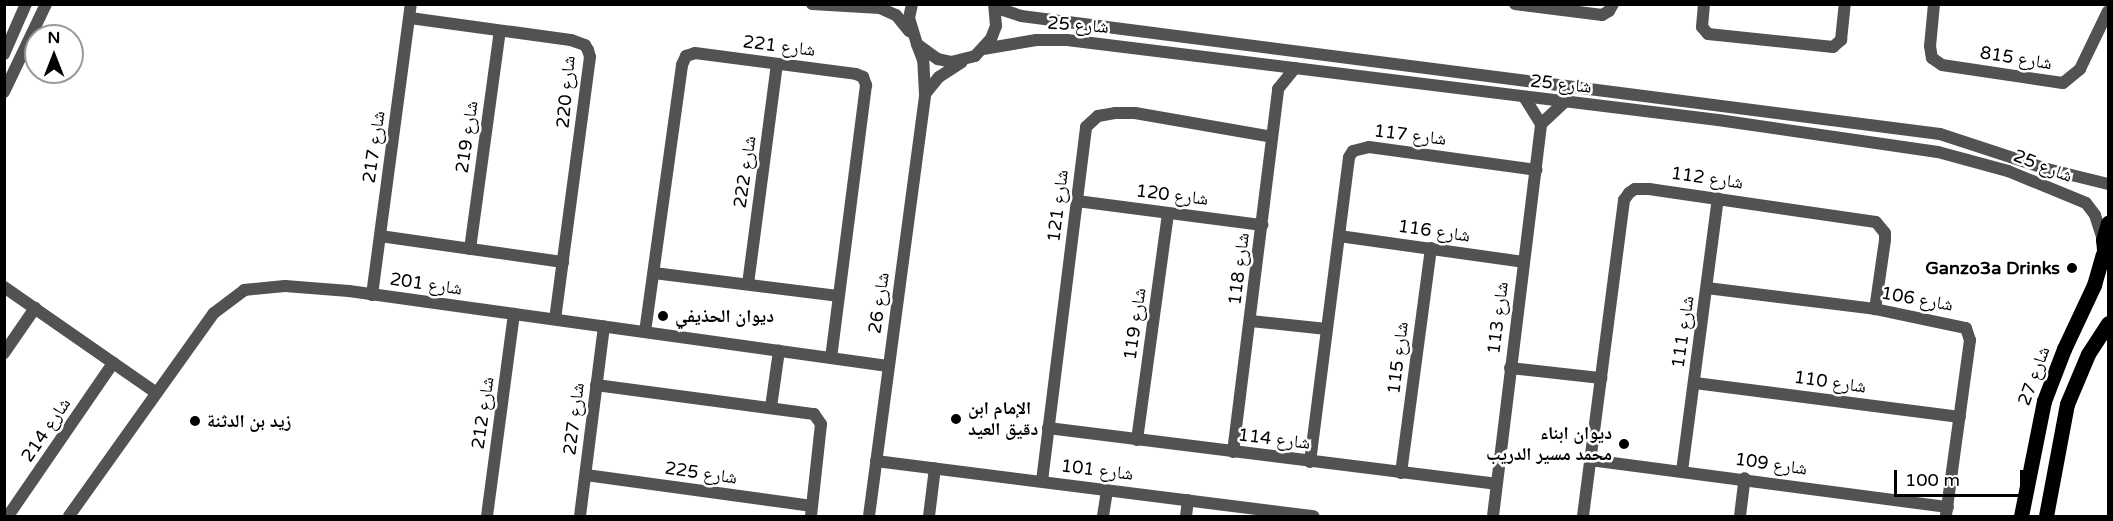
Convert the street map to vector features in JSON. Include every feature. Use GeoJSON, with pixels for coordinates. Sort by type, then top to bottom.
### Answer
{"type":"FeatureCollection","features":[{"type":"Feature","properties":{"kind":"main road","name":"شارع 27"},"geometry":{"type":"LineString","coordinates":[[2021,516],[2044,401],[2064,349],[2094,285],[2109,224]]}},
{"type":"Feature","properties":{"kind":"main road"},"geometry":{"type":"LineString","coordinates":[[2103,247],[2109,271]]}},
{"type":"Feature","properties":{"kind":"main road"},"geometry":{"type":"LineString","coordinates":[[2046,516],[2067,404],[2088,354],[2109,323]]}},
{"type":"Feature","properties":{"kind":"street"},"geometry":{"type":"LineString","coordinates":[[4,54],[26,4]]}},
{"type":"Feature","properties":{"kind":"street"},"geometry":{"type":"LineString","coordinates":[[4,92],[46,4]]}},
{"type":"Feature","properties":{"kind":"street","name":"شارع 217"},"geometry":{"type":"LineString","coordinates":[[372,295],[411,4]]}},
{"type":"Feature","properties":{"kind":"street"},"geometry":{"type":"LineString","coordinates":[[812,4],[889,10],[902,21],[915,40],[938,59],[964,60]]}},
{"type":"Feature","properties":{"kind":"street","name":"شارع 26"},"geometry":{"type":"LineString","coordinates":[[869,516],[925,94],[924,60],[909,18],[912,4]]}},
{"type":"Feature","properties":{"kind":"street"},"geometry":{"type":"LineString","coordinates":[[925,94],[939,77],[983,49],[996,26],[995,4]]}},
{"type":"Feature","properties":{"kind":"street","name":"شارع 25"},"geometry":{"type":"LineString","coordinates":[[995,4],[1003,10],[1032,17],[1940,134],[2047,169],[2109,184]]}},
{"type":"Feature","properties":{"kind":"street"},"geometry":{"type":"LineString","coordinates":[[1515,4],[1602,15],[1609,11],[1613,4]]}},
{"type":"Feature","properties":{"kind":"street"},"geometry":{"type":"LineString","coordinates":[[1704,4],[1701,27],[1708,34],[1833,47],[1841,40],[1845,4]]}},
{"type":"Feature","properties":{"kind":"street","name":"شارع 815"},"geometry":{"type":"LineString","coordinates":[[1934,4],[1930,46],[1932,58],[1942,65],[2063,84],[2080,69],[2109,11]]}},
{"type":"Feature","properties":{"kind":"street","name":"شارع 220"},"geometry":{"type":"LineString","coordinates":[[410,18],[580,42],[588,50],[590,57],[555,319]]}},
{"type":"Feature","properties":{"kind":"street","name":"شارع 219"},"geometry":{"type":"LineString","coordinates":[[470,249],[500,31]]}},
{"type":"Feature","properties":{"kind":"street","name":"شارع 25"},"geometry":{"type":"LineString","coordinates":[[983,49],[1036,40],[1067,40],[1906,146],[1977,162],[2086,203],[2095,214],[2103,247]]}},
{"type":"Feature","properties":{"kind":"street","name":"شارع 221"},"geometry":{"type":"LineString","coordinates":[[645,332],[683,60],[686,56],[695,53],[856,74],[866,81],[831,358]]}},
{"type":"Feature","properties":{"kind":"street"},"geometry":{"type":"LineString","coordinates":[[1259,63],[1269,72],[1278,89],[1295,68]]}},
{"type":"Feature","properties":{"kind":"street","name":"شارع 222"},"geometry":{"type":"LineString","coordinates":[[748,284],[777,64]]}},
{"type":"Feature","properties":{"kind":"street","name":"شارع 118"},"geometry":{"type":"LineString","coordinates":[[1233,452],[1278,89]]}},
{"type":"Feature","properties":{"kind":"street"},"geometry":{"type":"LineString","coordinates":[[1647,112],[1652,106],[1650,95]]}},
{"type":"Feature","properties":{"kind":"street"},"geometry":{"type":"LineString","coordinates":[[1525,98],[1541,124],[1565,102]]}},
{"type":"Feature","properties":{"kind":"street","name":"شارع 121"},"geometry":{"type":"LineString","coordinates":[[1042,481],[1086,127],[1098,116],[1135,113],[1272,137]]}},
{"type":"Feature","properties":{"kind":"street","name":"شارع 113"},"geometry":{"type":"LineString","coordinates":[[1492,516],[1541,124]]}},
{"type":"Feature","properties":{"kind":"street","name":"شارع 117"},"geometry":{"type":"LineString","coordinates":[[1310,462],[1349,157],[1359,148],[1370,147],[1536,170]]}},
{"type":"Feature","properties":{"kind":"street","name":"شارع 112"},"geometry":{"type":"LineString","coordinates":[[1582,516],[1624,200],[1635,189],[1718,198],[1876,222],[1882,227],[1885,240],[1875,309]]}},
{"type":"Feature","properties":{"kind":"street","name":"شارع 111"},"geometry":{"type":"LineString","coordinates":[[1682,471],[1718,198]]}},
{"type":"Feature","properties":{"kind":"street","name":"شارع 120"},"geometry":{"type":"LineString","coordinates":[[1077,201],[1262,225]]}},
{"type":"Feature","properties":{"kind":"street","name":"شارع 119"},"geometry":{"type":"LineString","coordinates":[[1137,440],[1168,213]]}},
{"type":"Feature","properties":{"kind":"street"},"geometry":{"type":"LineString","coordinates":[[380,236],[563,262]]}},
{"type":"Feature","properties":{"kind":"street","name":"شارع 116"},"geometry":{"type":"LineString","coordinates":[[1339,236],[1523,262]]}},
{"type":"Feature","properties":{"kind":"street","name":"شارع 115"},"geometry":{"type":"LineString","coordinates":[[1401,473],[1431,248]]}},
{"type":"Feature","properties":{"kind":"street"},"geometry":{"type":"LineString","coordinates":[[654,273],[838,296]]}},
{"type":"Feature","properties":{"kind":"street","name":"شارع 201"},"geometry":{"type":"LineString","coordinates":[[69,516],[155,392],[214,313],[244,290],[285,286],[372,295],[888,366]]}},
{"type":"Feature","properties":{"kind":"street"},"geometry":{"type":"LineString","coordinates":[[4,287],[155,392]]}},
{"type":"Feature","properties":{"kind":"street","name":"شارع 106"},"geometry":{"type":"LineString","coordinates":[[1707,288],[1875,309],[1966,328],[1970,340],[1947,512]]}},
{"type":"Feature","properties":{"kind":"street"},"geometry":{"type":"LineString","coordinates":[[4,353],[35,308]]}},
{"type":"Feature","properties":{"kind":"street","name":"شارع 212"},"geometry":{"type":"LineString","coordinates":[[491,516],[514,314]]}},
{"type":"Feature","properties":{"kind":"street"},"geometry":{"type":"LineString","coordinates":[[1251,321],[1327,329]]}},
{"type":"Feature","properties":{"kind":"street","name":"شارع 227"},"geometry":{"type":"LineString","coordinates":[[580,516],[604,327]]}},
{"type":"Feature","properties":{"kind":"street"},"geometry":{"type":"LineString","coordinates":[[771,407],[779,351]]}},
{"type":"Feature","properties":{"kind":"street","name":"شارع 214"},"geometry":{"type":"LineString","coordinates":[[8,516],[113,363]]}},
{"type":"Feature","properties":{"kind":"street"},"geometry":{"type":"LineString","coordinates":[[1510,368],[1601,378]]}},
{"type":"Feature","properties":{"kind":"street","name":"شارع 110"},"geometry":{"type":"LineString","coordinates":[[1695,382],[1960,417]]}},
{"type":"Feature","properties":{"kind":"street"},"geometry":{"type":"LineString","coordinates":[[596,385],[809,412],[819,418],[821,424],[811,511]]}},
{"type":"Feature","properties":{"kind":"street","name":"شارع 114"},"geometry":{"type":"LineString","coordinates":[[1048,428],[1496,484]]}},
{"type":"Feature","properties":{"kind":"street","name":"شارع 109"},"geometry":{"type":"LineString","coordinates":[[1590,460],[1745,478],[1947,512]]}},
{"type":"Feature","properties":{"kind":"street","name":"شارع 101"},"geometry":{"type":"LineString","coordinates":[[876,461],[1314,516]]}},
{"type":"Feature","properties":{"kind":"street"},"geometry":{"type":"LineString","coordinates":[[929,516],[935,468]]}},
{"type":"Feature","properties":{"kind":"street","name":"شارع 225"},"geometry":{"type":"LineString","coordinates":[[586,475],[811,511]]}},
{"type":"Feature","properties":{"kind":"street"},"geometry":{"type":"LineString","coordinates":[[1740,516],[1745,478]]}},
{"type":"Feature","properties":{"kind":"street"},"geometry":{"type":"LineString","coordinates":[[1103,516],[1107,489]]}},
{"type":"Feature","properties":{"kind":"street"},"geometry":{"type":"LineString","coordinates":[[1186,516],[1188,500]]}},
{"type":"Feature","properties":{"kind":"place","name":"Ganzo3a Drinks"},"geometry":{"type":"Point","coordinates":[2072,268]}},
{"type":"Feature","properties":{"kind":"place","name":"ديوان الحذيفي"},"geometry":{"type":"Point","coordinates":[663,316]}},
{"type":"Feature","properties":{"kind":"place","name":"الإمام ابن دقيق العيد"},"geometry":{"type":"Point","coordinates":[956,419]}},
{"type":"Feature","properties":{"kind":"place","name":"زيد بن الدثنة"},"geometry":{"type":"Point","coordinates":[195,421]}},
{"type":"Feature","properties":{"kind":"place","name":"ديوان ابناء محمد مسير الدريب"},"geometry":{"type":"Point","coordinates":[1624,444]}}]}
